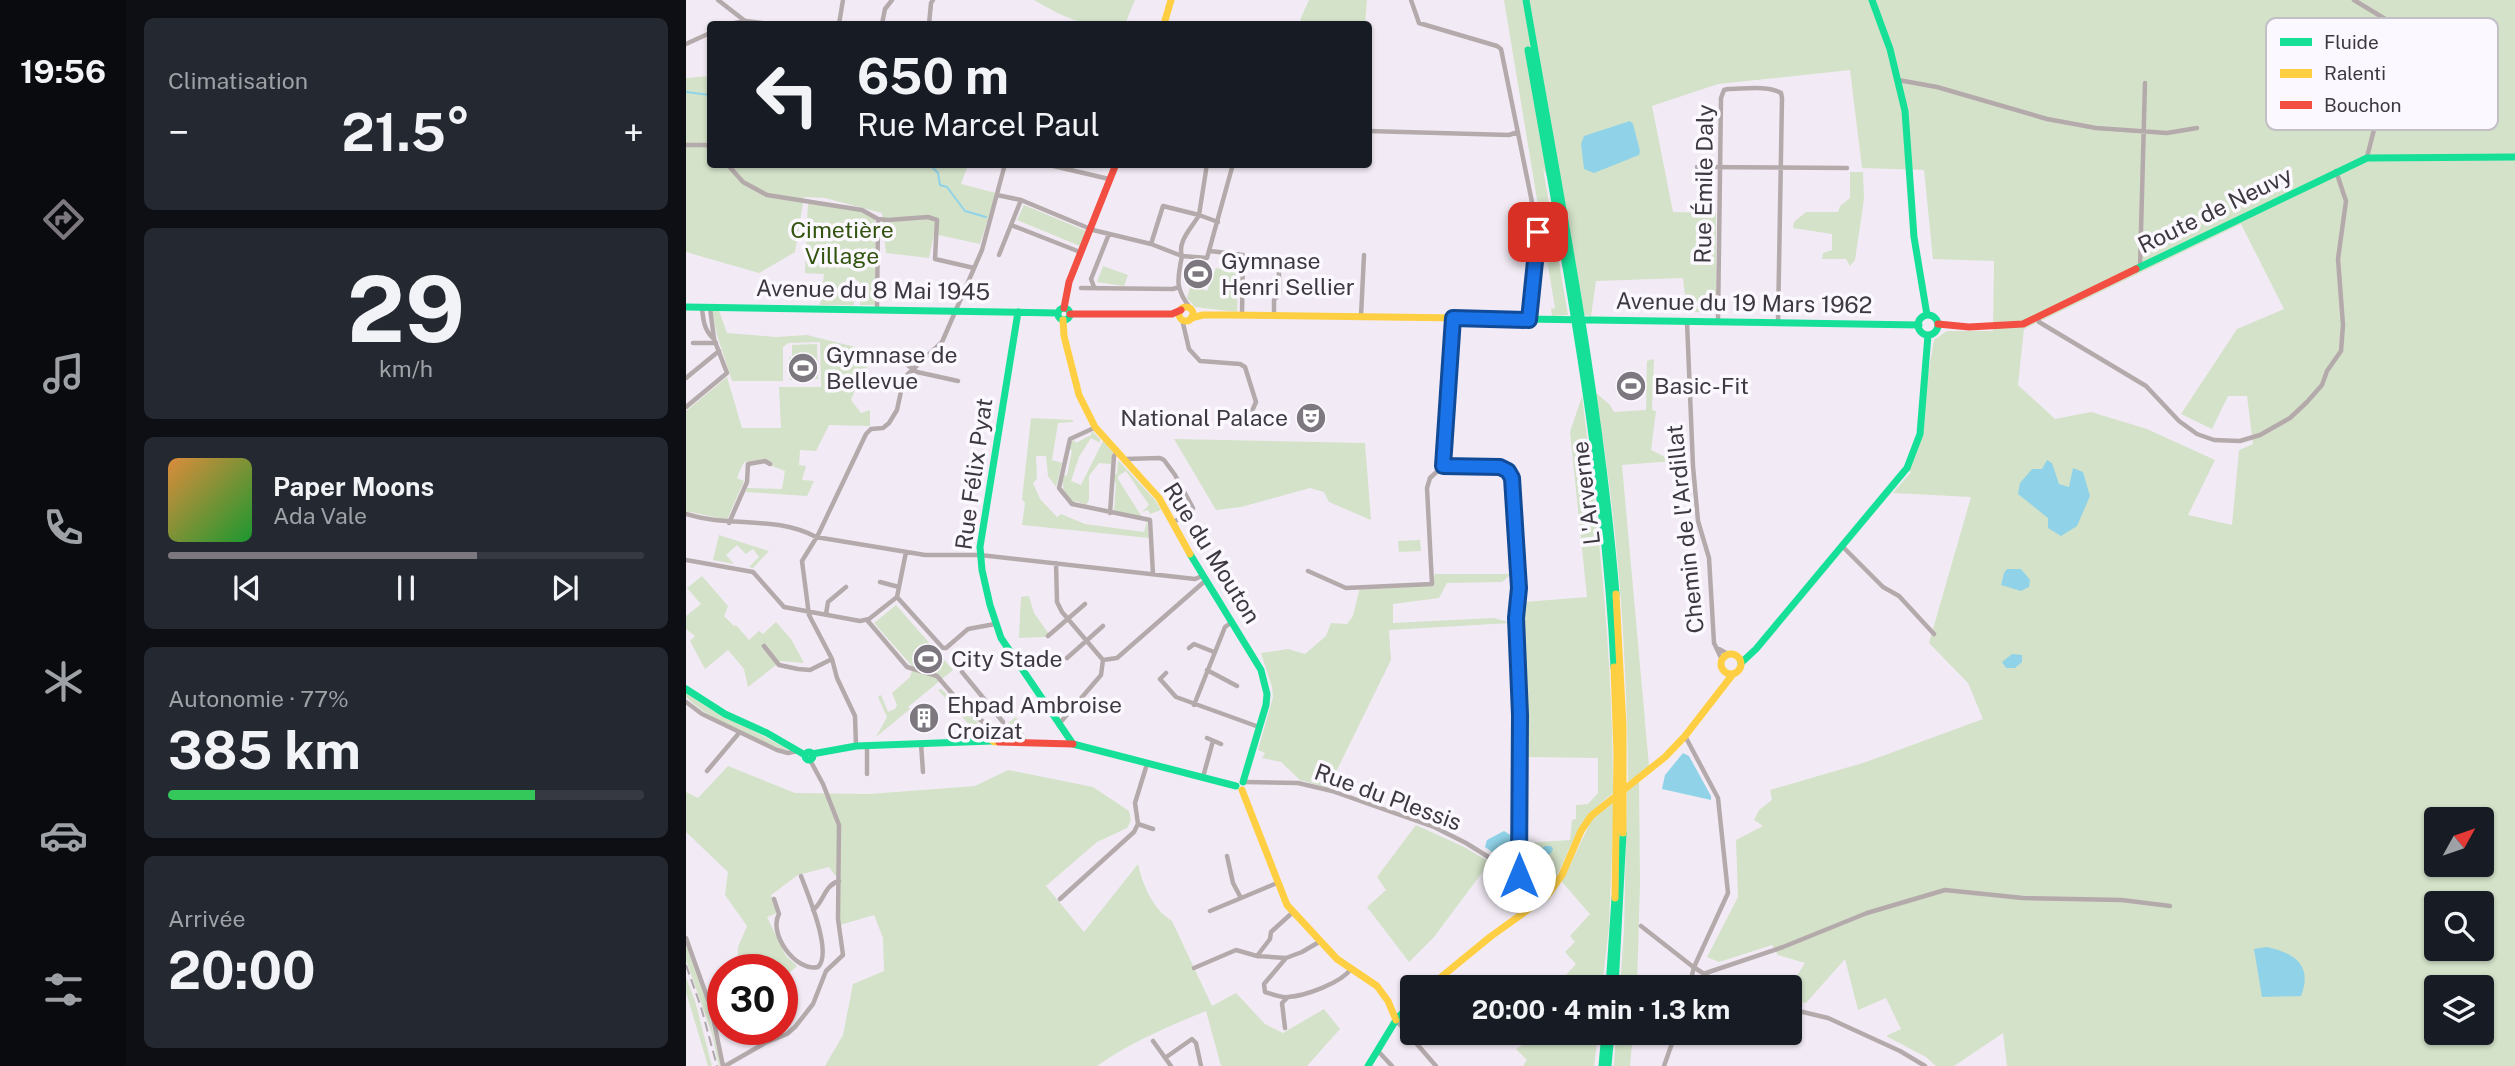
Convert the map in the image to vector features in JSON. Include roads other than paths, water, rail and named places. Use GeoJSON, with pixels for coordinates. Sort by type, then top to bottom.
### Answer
{"type":"FeatureCollection","features":[{"type":"Feature","properties":{"kind":"main road"},"geometry":{"type":"LineString","coordinates":[[1165,21],[1171,0]]}},
{"type":"Feature","properties":{"kind":"main road","name":"L'Arverne"},"geometry":{"type":"LineString","coordinates":[[1520,0],[1580,355],[1608,569],[1614,662],[1617,786],[1615,901],[1610,975]]}},
{"type":"Feature","properties":{"kind":"main road","name":"L'Arverne"},"geometry":{"type":"LineString","coordinates":[[1526,0],[1588,366],[1614,569],[1621,662],[1624,783],[1616,975]]}},
{"type":"Feature","properties":{"kind":"main road"},"geometry":{"type":"LineString","coordinates":[[1872,0],[1890,49],[1905,111],[1914,237],[1927,315]]}},
{"type":"Feature","properties":{"kind":"main road","name":"Route de Neuvy"},"geometry":{"type":"LineString","coordinates":[[1938,324],[2007,327],[2023,324],[2367,158],[2515,157]]}},
{"type":"Feature","properties":{"kind":"main road"},"geometry":{"type":"LineString","coordinates":[[1064,314],[1065,296],[1114,168]]}},
{"type":"Feature","properties":{"kind":"main road","name":"Avenue du 8 Mai 1945"},"geometry":{"type":"LineString","coordinates":[[686,307],[1064,314],[1186,313]]}},
{"type":"Feature","properties":{"kind":"main road","name":"Rue Félix Pyat"},"geometry":{"type":"LineString","coordinates":[[1018,312],[987,496],[980,555],[995,624],[1004,644],[1073,744]]}},
{"type":"Feature","properties":{"kind":"main road"},"geometry":{"type":"LineString","coordinates":[[1186,313],[1529,320]]}},
{"type":"Feature","properties":{"kind":"main road","name":"Rue du Mouton"},"geometry":{"type":"LineString","coordinates":[[1064,314],[1064,336],[1079,395],[1095,427],[1159,498],[1264,678],[1266,705],[1241,785]]}},
{"type":"Feature","properties":{"kind":"main road"},"geometry":{"type":"LineString","coordinates":[[1927,315],[1934,317],[1938,324],[1937,331],[1928,335]]}},
{"type":"Feature","properties":{"kind":"main road"},"geometry":{"type":"LineString","coordinates":[[1927,315],[1920,320],[1919,326],[1921,331],[1928,335]]}},
{"type":"Feature","properties":{"kind":"main road","name":"Avenue du 19 Mars 1962"},"geometry":{"type":"LineString","coordinates":[[1529,320],[1919,326]]}},
{"type":"Feature","properties":{"kind":"main road"},"geometry":{"type":"LineString","coordinates":[[1719,694],[1724,680],[1723,670],[1732,658],[1761,644],[1901,477],[1912,459],[1923,417],[1928,335]]}},
{"type":"Feature","properties":{"kind":"main road"},"geometry":{"type":"LineString","coordinates":[[1444,975],[1552,890],[1591,816],[1658,763],[1685,736],[1733,674],[1740,669],[1732,658]]}},
{"type":"Feature","properties":{"kind":"main road"},"geometry":{"type":"LineString","coordinates":[[1723,670],[1733,674]]}},
{"type":"Feature","properties":{"kind":"main road"},"geometry":{"type":"LineString","coordinates":[[686,689],[725,714],[808,755],[856,746],[994,737],[1010,743],[1073,744],[1241,785],[1277,883],[1292,913],[1319,942],[1377,986],[1396,1020]]}},
{"type":"Feature","properties":{"kind":"main road"},"geometry":{"type":"LineString","coordinates":[[1368,1066],[1400,1016]]}},
{"type":"Feature","properties":{"kind":"main road"},"geometry":{"type":"LineString","coordinates":[[1602,1066],[1604,1045]]}},
{"type":"Feature","properties":{"kind":"main road"},"geometry":{"type":"LineString","coordinates":[[1608,1066],[1610,1045]]}},
{"type":"Feature","properties":{"kind":"street"},"geometry":{"type":"LineString","coordinates":[[718,0],[746,21]]}},
{"type":"Feature","properties":{"kind":"street"},"geometry":{"type":"LineString","coordinates":[[840,21],[843,0]]}},
{"type":"Feature","properties":{"kind":"street"},"geometry":{"type":"LineString","coordinates":[[883,21],[885,9],[892,0]]}},
{"type":"Feature","properties":{"kind":"street"},"geometry":{"type":"LineString","coordinates":[[929,21],[930,3],[933,0]]}},
{"type":"Feature","properties":{"kind":"street"},"geometry":{"type":"LineString","coordinates":[[1411,0],[1419,23],[1501,49],[1538,232],[1529,320]]}},
{"type":"Feature","properties":{"kind":"street"},"geometry":{"type":"LineString","coordinates":[[2354,0],[2384,18]]}},
{"type":"Feature","properties":{"kind":"street"},"geometry":{"type":"LineString","coordinates":[[686,44],[707,34]]}},
{"type":"Feature","properties":{"kind":"street"},"geometry":{"type":"LineString","coordinates":[[1898,80],[1937,87],[2047,119],[2096,128],[2167,133],[2197,128]]}},
{"type":"Feature","properties":{"kind":"street"},"geometry":{"type":"LineString","coordinates":[[2140,268],[2145,83]]}},
{"type":"Feature","properties":{"kind":"street","name":"Rue Émile Daly"},"geometry":{"type":"LineString","coordinates":[[1718,321],[1721,98],[1724,90],[1777,90],[1781,93],[1781,168]]}},
{"type":"Feature","properties":{"kind":"street"},"geometry":{"type":"LineString","coordinates":[[2367,158],[2374,130]]}},
{"type":"Feature","properties":{"kind":"street"},"geometry":{"type":"LineString","coordinates":[[1372,131],[1509,135],[1518,132]]}},
{"type":"Feature","properties":{"kind":"street"},"geometry":{"type":"LineString","coordinates":[[686,145],[707,146]]}},
{"type":"Feature","properties":{"kind":"street"},"geometry":{"type":"LineString","coordinates":[[1698,167],[1847,168]]}},
{"type":"Feature","properties":{"kind":"street"},"geometry":{"type":"LineString","coordinates":[[730,168],[743,182],[767,195],[862,210],[878,219],[928,217],[937,220],[935,260],[974,268]]}},
{"type":"Feature","properties":{"kind":"street"},"geometry":{"type":"LineString","coordinates":[[856,746],[855,716],[837,678],[832,659],[809,615],[802,561],[866,434],[871,429],[883,428],[889,423],[897,410],[903,382],[942,342],[992,219],[1004,168]]}},
{"type":"Feature","properties":{"kind":"street"},"geometry":{"type":"LineString","coordinates":[[1061,168],[1110,180]]}},
{"type":"Feature","properties":{"kind":"street"},"geometry":{"type":"LineString","coordinates":[[1206,168],[1199,215],[1186,234],[1180,250],[1182,256],[1177,278],[1186,313],[1189,349],[1200,361],[1240,364],[1245,367],[1256,401],[1252,411]]}},
{"type":"Feature","properties":{"kind":"street"},"geometry":{"type":"LineString","coordinates":[[997,195],[1021,200],[1109,234],[1201,259],[1207,258],[1210,251],[1231,168]]}},
{"type":"Feature","properties":{"kind":"street"},"geometry":{"type":"LineString","coordinates":[[1778,323],[1781,168]]}},
{"type":"Feature","properties":{"kind":"street"},"geometry":{"type":"LineString","coordinates":[[2038,318],[2039,322],[2146,386],[2179,421],[2197,434],[2214,440],[2240,441],[2260,435],[2290,418],[2307,402],[2322,385],[2327,371],[2341,351],[2343,325],[2338,260],[2346,201],[2336,171]]}},
{"type":"Feature","properties":{"kind":"street"},"geometry":{"type":"LineString","coordinates":[[999,255],[1021,200]]}},
{"type":"Feature","properties":{"kind":"street"},"geometry":{"type":"LineString","coordinates":[[1151,244],[1163,206],[1218,222]]}},
{"type":"Feature","properties":{"kind":"street"},"geometry":{"type":"LineString","coordinates":[[877,309],[878,219]]}},
{"type":"Feature","properties":{"kind":"street"},"geometry":{"type":"LineString","coordinates":[[1011,225],[1081,252]]}},
{"type":"Feature","properties":{"kind":"street"},"geometry":{"type":"LineString","coordinates":[[1094,287],[1091,279],[1109,234]]}},
{"type":"Feature","properties":{"kind":"street"},"geometry":{"type":"LineString","coordinates":[[1210,251],[1242,255],[1242,315]]}},
{"type":"Feature","properties":{"kind":"street"},"geometry":{"type":"LineString","coordinates":[[1361,317],[1364,255]]}},
{"type":"Feature","properties":{"kind":"street"},"geometry":{"type":"LineString","coordinates":[[1274,316],[1274,300],[1279,295],[1279,256]]}},
{"type":"Feature","properties":{"kind":"street"},"geometry":{"type":"LineString","coordinates":[[1081,288],[1179,287]]}},
{"type":"Feature","properties":{"kind":"street"},"geometry":{"type":"LineString","coordinates":[[686,407],[727,373],[706,307]]}},
{"type":"Feature","properties":{"kind":"street"},"geometry":{"type":"LineString","coordinates":[[1308,571],[1346,588],[1432,583],[1427,484],[1443,466],[1453,318]]}},
{"type":"Feature","properties":{"kind":"street","name":"Chemin de l'Ardillat"},"geometry":{"type":"LineString","coordinates":[[1687,321],[1698,521],[1709,558],[1713,635],[1718,649],[1732,658]]}},
{"type":"Feature","properties":{"kind":"street"},"geometry":{"type":"LineString","coordinates":[[693,342],[715,341]]}},
{"type":"Feature","properties":{"kind":"street"},"geometry":{"type":"LineString","coordinates":[[686,378],[719,351]]}},
{"type":"Feature","properties":{"kind":"street"},"geometry":{"type":"LineString","coordinates":[[890,356],[899,359],[912,370],[930,377],[958,382]]}},
{"type":"Feature","properties":{"kind":"street"},"geometry":{"type":"LineString","coordinates":[[1095,427],[1070,439],[1059,488],[1072,505],[1150,520],[1153,574]]}},
{"type":"Feature","properties":{"kind":"street"},"geometry":{"type":"LineString","coordinates":[[1110,513],[1114,456],[1117,452]]}},
{"type":"Feature","properties":{"kind":"street"},"geometry":{"type":"LineString","coordinates":[[1123,459],[1160,458],[1169,466],[1194,508],[1191,515],[1172,522]]}},
{"type":"Feature","properties":{"kind":"street"},"geometry":{"type":"LineString","coordinates":[[729,523],[747,482],[748,464],[765,461],[770,464]]}},
{"type":"Feature","properties":{"kind":"street"},"geometry":{"type":"LineString","coordinates":[[1443,466],[1500,467],[1508,471],[1512,478],[1519,588],[1516,618],[1520,715],[1519,876]]}},
{"type":"Feature","properties":{"kind":"street"},"geometry":{"type":"LineString","coordinates":[[686,514],[729,523],[783,524],[816,537],[925,555],[980,555],[1204,578]]}},
{"type":"Feature","properties":{"kind":"street"},"geometry":{"type":"LineString","coordinates":[[1843,547],[1883,587],[1899,596],[1934,634]]}},
{"type":"Feature","properties":{"kind":"street"},"geometry":{"type":"LineString","coordinates":[[686,560],[753,572],[784,607],[860,621],[867,620],[897,597],[906,552]]}},
{"type":"Feature","properties":{"kind":"street"},"geometry":{"type":"LineString","coordinates":[[1056,563],[1057,602],[1103,660],[1101,675],[1059,724]]}},
{"type":"Feature","properties":{"kind":"street"},"geometry":{"type":"LineString","coordinates":[[1103,660],[1117,658],[1204,578]]}},
{"type":"Feature","properties":{"kind":"street"},"geometry":{"type":"LineString","coordinates":[[880,582],[900,587]]}},
{"type":"Feature","properties":{"kind":"street"},"geometry":{"type":"LineString","coordinates":[[826,614],[828,602],[846,587]]}},
{"type":"Feature","properties":{"kind":"street"},"geometry":{"type":"LineString","coordinates":[[897,597],[943,648],[968,629],[995,624]]}},
{"type":"Feature","properties":{"kind":"street"},"geometry":{"type":"LineString","coordinates":[[1048,636],[1085,604]]}},
{"type":"Feature","properties":{"kind":"street"},"geometry":{"type":"LineString","coordinates":[[867,620],[907,667],[937,676],[968,712],[988,724],[994,737]]}},
{"type":"Feature","properties":{"kind":"street"},"geometry":{"type":"LineString","coordinates":[[1194,705],[1225,627],[1232,622]]}},
{"type":"Feature","properties":{"kind":"street"},"geometry":{"type":"LineString","coordinates":[[1067,658],[1103,626]]}},
{"type":"Feature","properties":{"kind":"street"},"geometry":{"type":"LineString","coordinates":[[1189,648],[1194,643],[1214,652]]}},
{"type":"Feature","properties":{"kind":"street"},"geometry":{"type":"LineString","coordinates":[[764,646],[779,665],[798,669],[810,670],[832,659]]}},
{"type":"Feature","properties":{"kind":"street"},"geometry":{"type":"LineString","coordinates":[[1207,670],[1237,685]]}},
{"type":"Feature","properties":{"kind":"street"},"geometry":{"type":"LineString","coordinates":[[962,672],[1003,722],[994,737]]}},
{"type":"Feature","properties":{"kind":"street"},"geometry":{"type":"LineString","coordinates":[[1166,673],[1160,679],[1176,697],[1260,727]]}},
{"type":"Feature","properties":{"kind":"street"},"geometry":{"type":"LineString","coordinates":[[686,702],[702,715],[777,750],[808,755],[839,825],[838,929],[843,955],[827,971],[813,1004],[795,1027],[787,1034],[724,1066],[708,1000],[686,938]]}},
{"type":"Feature","properties":{"kind":"street"},"geometry":{"type":"LineString","coordinates":[[707,771],[739,733]]}},
{"type":"Feature","properties":{"kind":"street"},"geometry":{"type":"LineString","coordinates":[[1685,736],[1718,798],[1728,892],[1692,975]]}},
{"type":"Feature","properties":{"kind":"street"},"geometry":{"type":"LineString","coordinates":[[1207,738],[1221,744]]}},
{"type":"Feature","properties":{"kind":"street"},"geometry":{"type":"LineString","coordinates":[[1203,777],[1213,741]]}},
{"type":"Feature","properties":{"kind":"street"},"geometry":{"type":"LineString","coordinates":[[921,743],[923,772]]}},
{"type":"Feature","properties":{"kind":"street"},"geometry":{"type":"LineString","coordinates":[[866,746],[867,774]]}},
{"type":"Feature","properties":{"kind":"street"},"geometry":{"type":"LineString","coordinates":[[1060,899],[1128,838],[1138,824],[1135,803],[1147,764]]}},
{"type":"Feature","properties":{"kind":"street","name":"Rue du Plessis"},"geometry":{"type":"LineString","coordinates":[[1241,785],[1247,780],[1298,783],[1332,790],[1434,827],[1466,843],[1519,876],[1552,890]]}},
{"type":"Feature","properties":{"kind":"street"},"geometry":{"type":"LineString","coordinates":[[1138,824],[1153,830]]}},
{"type":"Feature","properties":{"kind":"street"},"geometry":{"type":"LineString","coordinates":[[1227,856],[1233,883],[1241,898]]}},
{"type":"Feature","properties":{"kind":"street"},"geometry":{"type":"LineString","coordinates":[[774,899],[779,914],[775,921],[776,928],[785,946],[798,963],[812,968],[821,965],[824,954],[801,876]]}},
{"type":"Feature","properties":{"kind":"street"},"geometry":{"type":"LineString","coordinates":[[813,910],[830,886],[839,881]]}},
{"type":"Feature","properties":{"kind":"street"},"geometry":{"type":"LineString","coordinates":[[1210,911],[1277,883]]}},
{"type":"Feature","properties":{"kind":"street"},"geometry":{"type":"LineString","coordinates":[[1642,926],[1703,974],[1783,947],[1867,913],[1945,890],[2023,898],[2122,900],[2170,906]]}},
{"type":"Feature","properties":{"kind":"street"},"geometry":{"type":"LineString","coordinates":[[1257,956],[1270,939],[1271,932],[1292,913]]}},
{"type":"Feature","properties":{"kind":"street"},"geometry":{"type":"LineString","coordinates":[[1194,968],[1236,950],[1257,956],[1286,958],[1302,953],[1319,942]]}},
{"type":"Feature","properties":{"kind":"street"},"geometry":{"type":"LineString","coordinates":[[1286,958],[1264,984],[1265,992],[1287,998]]}},
{"type":"Feature","properties":{"kind":"street"},"geometry":{"type":"LineString","coordinates":[[1285,1028],[1282,1003],[1287,998],[1343,978],[1352,969]]}},
{"type":"Feature","properties":{"kind":"street"},"geometry":{"type":"LineString","coordinates":[[1802,1012],[1828,1018],[1900,1051],[1924,1066]]}},
{"type":"Feature","properties":{"kind":"street"},"geometry":{"type":"LineString","coordinates":[[1396,1020],[1436,1066]]}},
{"type":"Feature","properties":{"kind":"street"},"geometry":{"type":"LineString","coordinates":[[1165,1058],[1192,1039],[1196,1043],[1201,1066]]}},
{"type":"Feature","properties":{"kind":"street"},"geometry":{"type":"LineString","coordinates":[[1153,1041],[1171,1066]]}},
{"type":"Feature","properties":{"kind":"street"},"geometry":{"type":"LineString","coordinates":[[1664,1066],[1671,1045]]}},
{"type":"Feature","properties":{"kind":"street"},"geometry":{"type":"LineString","coordinates":[[1378,1051],[1392,1066]]}},
{"type":"Feature","properties":{"kind":"water"},"geometry":{"type":"Polygon","coordinates":[[[1630,121],[1633,124],[1639,155],[1594,173],[1584,169],[1581,144],[1584,136],[1630,121]]]}},
{"type":"Feature","properties":{"kind":"water"},"geometry":{"type":"Polygon","coordinates":[[[2047,460],[2052,463],[2059,484],[2069,487],[2073,468],[2083,472],[2090,496],[2077,526],[2061,536],[2048,528],[2048,518],[2018,494],[2020,483],[2032,469],[2042,469],[2047,460]]]}},
{"type":"Feature","properties":{"kind":"water"},"geometry":{"type":"Polygon","coordinates":[[[2007,569],[2021,569],[2030,580],[2029,587],[2021,591],[2001,585],[2007,569]]]}},
{"type":"Feature","properties":{"kind":"water"},"geometry":{"type":"Polygon","coordinates":[[[2012,654],[2022,655],[2022,662],[2015,668],[2006,668],[2002,662],[2012,654]]]}},
{"type":"Feature","properties":{"kind":"water"},"geometry":{"type":"Polygon","coordinates":[[[1683,753],[1689,756],[1711,800],[1662,789],[1665,775],[1683,753]]]}},
{"type":"Feature","properties":{"kind":"water"},"geometry":{"type":"Polygon","coordinates":[[[1504,831],[1512,836],[1510,857],[1502,859],[1485,847],[1487,840],[1504,831]]]}},
{"type":"Feature","properties":{"kind":"water"},"geometry":{"type":"Polygon","coordinates":[[[1545,846],[1551,846],[1553,849],[1549,855],[1528,866],[1525,862],[1527,858],[1545,846]]]}},
{"type":"Feature","properties":{"kind":"water"},"geometry":{"type":"Polygon","coordinates":[[[2267,947],[2286,953],[2299,962],[2305,977],[2301,996],[2262,997],[2254,949],[2267,947]]]}},
{"type":"Feature","properties":{"kind":"waterway"},"geometry":{"type":"LineString","coordinates":[[686,92],[707,95]]}},
{"type":"Feature","properties":{"kind":"waterway"},"geometry":{"type":"LineString","coordinates":[[933,168],[938,173],[940,185],[947,187],[965,211],[986,217]]}},
{"type":"Feature","properties":{"kind":"railway"},"geometry":{"type":"LineString","coordinates":[[686,965],[717,1066]]}},
{"type":"Feature","properties":{"kind":"place","name":"Gymnase Henri Sellier"},"geometry":{"type":"Point","coordinates":[1198,274]}},
{"type":"Feature","properties":{"kind":"place","name":"Gymnase de Bellevue"},"geometry":{"type":"Point","coordinates":[803,368]}},
{"type":"Feature","properties":{"kind":"place","name":"Basic-Fit"},"geometry":{"type":"Point","coordinates":[1631,386]}},
{"type":"Feature","properties":{"kind":"place","name":"National Palace"},"geometry":{"type":"Point","coordinates":[1311,418]}},
{"type":"Feature","properties":{"kind":"place","name":"City Stade"},"geometry":{"type":"Point","coordinates":[928,659]}},
{"type":"Feature","properties":{"kind":"place","name":"Ehpad Ambroise Croizat"},"geometry":{"type":"Point","coordinates":[924,718]}},
{"type":"Feature","properties":{"kind":"park label","name":"Cimetière Village"},"geometry":{"type":"Point","coordinates":[842,243]}}]}
